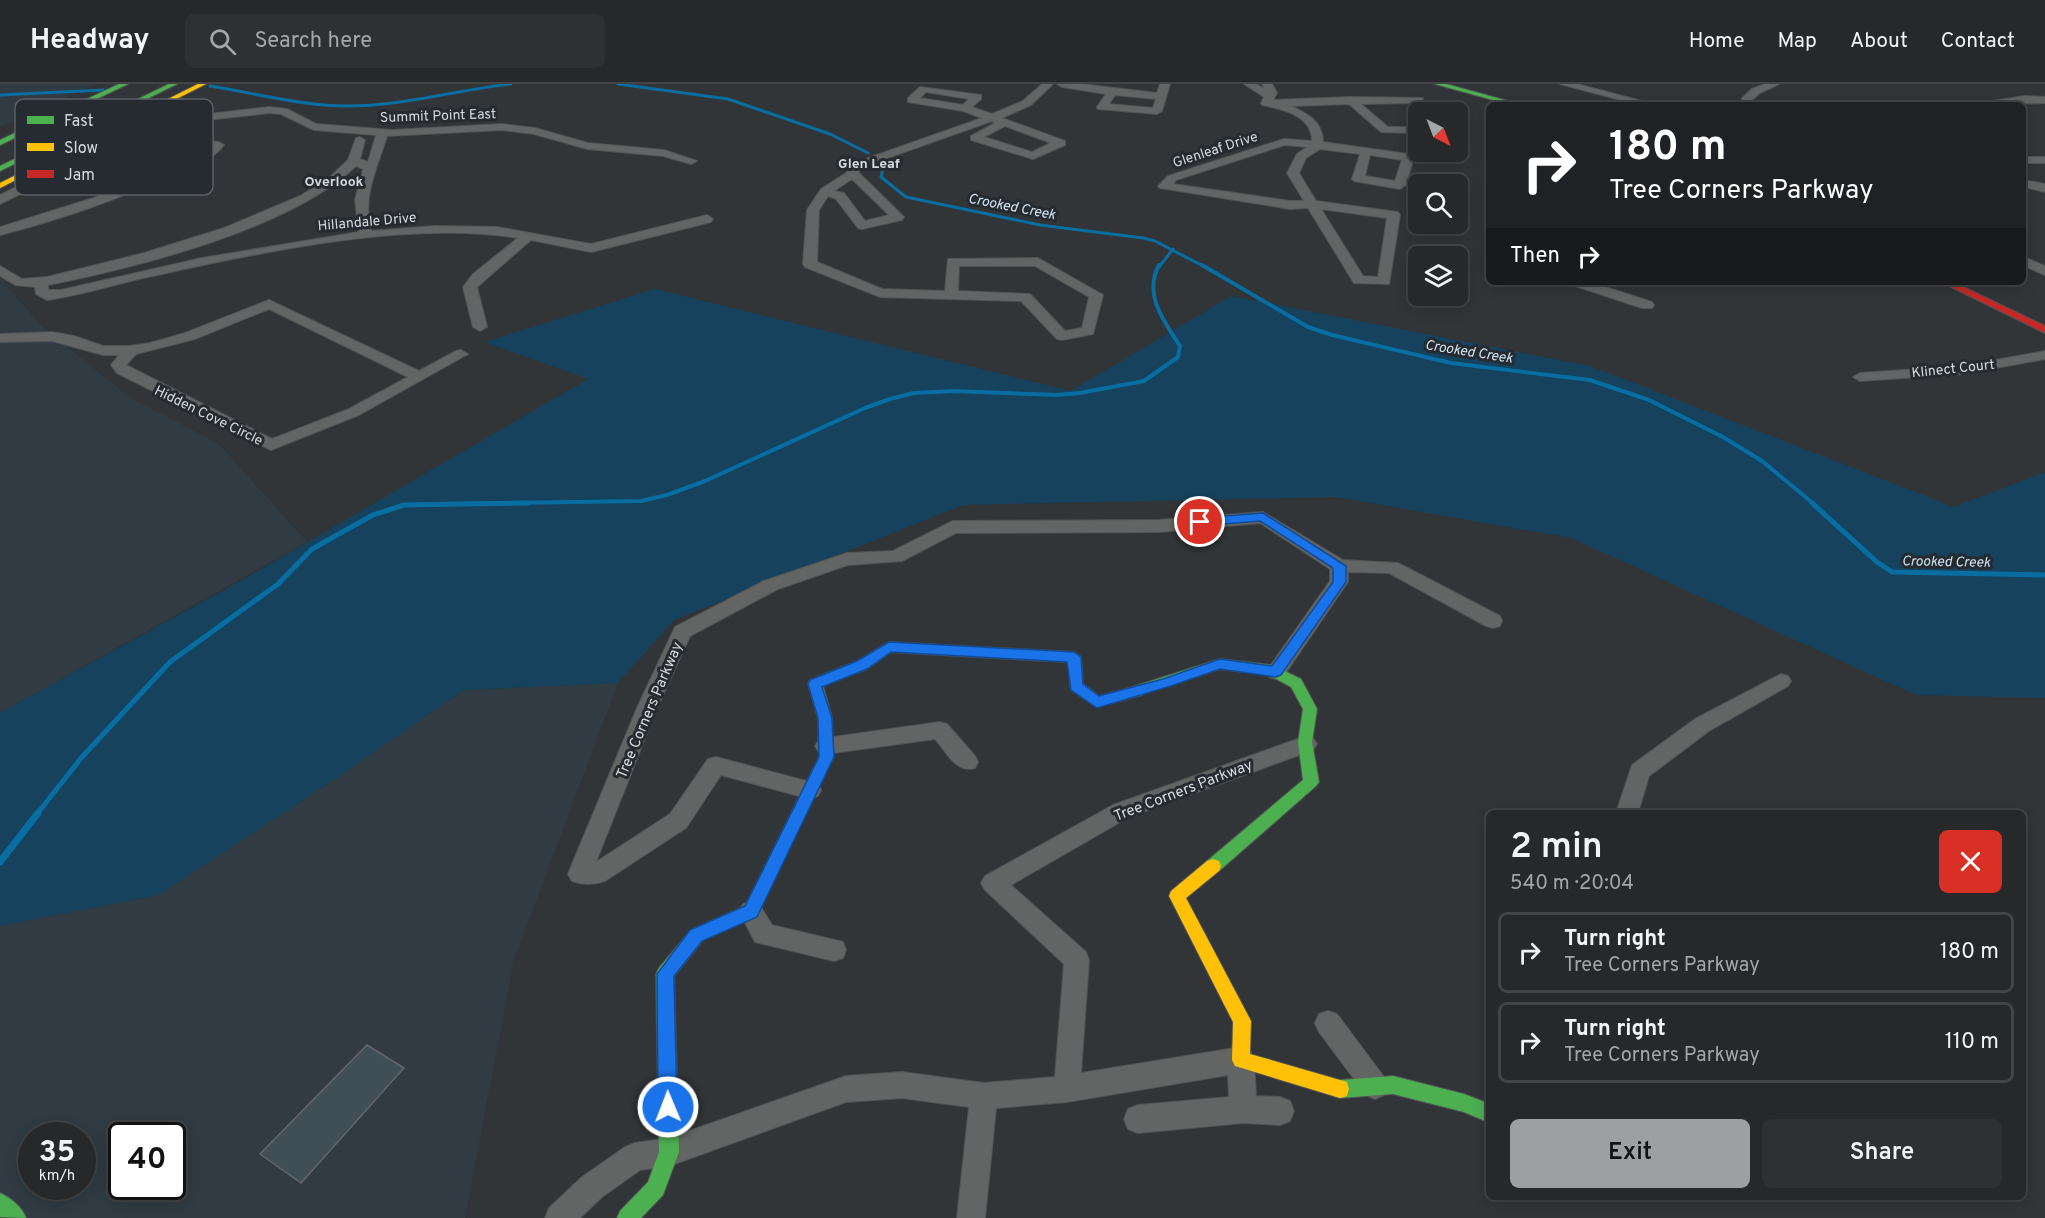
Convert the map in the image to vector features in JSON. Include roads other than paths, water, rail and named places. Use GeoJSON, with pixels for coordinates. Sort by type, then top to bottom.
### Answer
{"type":"FeatureCollection","features":[{"type":"Feature","properties":{"kind":"main road"},"geometry":{"type":"LineString","coordinates":[[93,99],[125,84]]}},
{"type":"Feature","properties":{"kind":"main road"},"geometry":{"type":"LineString","coordinates":[[122,99],[153,84]]}},
{"type":"Feature","properties":{"kind":"main road"},"geometry":{"type":"LineString","coordinates":[[143,99],[174,84]]}},
{"type":"Feature","properties":{"kind":"main road"},"geometry":{"type":"LineString","coordinates":[[173,99],[203,84]]}},
{"type":"Feature","properties":{"kind":"main road"},"geometry":{"type":"LineString","coordinates":[[1438,84],[1519,102]]}},
{"type":"Feature","properties":{"kind":"main road"},"geometry":{"type":"LineString","coordinates":[[1461,84],[1521,102]]}},
{"type":"Feature","properties":{"kind":"main road"},"geometry":{"type":"LineString","coordinates":[[0,142],[15,135]]}},
{"type":"Feature","properties":{"kind":"main road"},"geometry":{"type":"LineString","coordinates":[[0,158],[15,151]]}},
{"type":"Feature","properties":{"kind":"main road"},"geometry":{"type":"LineString","coordinates":[[0,169],[15,162]]}},
{"type":"Feature","properties":{"kind":"main road"},"geometry":{"type":"LineString","coordinates":[[0,186],[15,178]]}},
{"type":"Feature","properties":{"kind":"main road"},"geometry":{"type":"LineString","coordinates":[[1952,285],[2045,330]]}},
{"type":"Feature","properties":{"kind":"main road"},"geometry":{"type":"LineString","coordinates":[[1974,285],[2045,318]]}},
{"type":"Feature","properties":{"kind":"main road"},"geometry":{"type":"LineString","coordinates":[[627,1218],[656,1188],[669,1152],[665,974],[696,935],[751,911],[826,757],[825,718],[815,684],[862,665],[889,647],[1074,657],[1076,687],[1097,702],[1166,683],[1220,664],[1276,672],[1296,683],[1310,709],[1306,744],[1311,782],[1177,896],[1242,1021],[1241,1060],[1342,1090],[1393,1085],[1464,1103],[1486,1112]]}},
{"type":"Feature","properties":{"kind":"main road"},"geometry":{"type":"LineString","coordinates":[[0,1203],[15,1218]]}},
{"type":"Feature","properties":{"kind":"street"},"geometry":{"type":"LineString","coordinates":[[951,295],[953,262],[1038,262],[1096,295],[1088,331],[1062,336],[1025,297],[951,295],[880,293],[810,264],[813,210],[825,192],[861,164],[1027,103],[1048,84]]}},
{"type":"Feature","properties":{"kind":"street"},"geometry":{"type":"LineString","coordinates":[[1062,84],[1112,92],[1161,96]]}},
{"type":"Feature","properties":{"kind":"street"},"geometry":{"type":"LineString","coordinates":[[1112,92],[1102,107],[1157,111],[1165,84]]}},
{"type":"Feature","properties":{"kind":"street"},"geometry":{"type":"LineString","coordinates":[[1249,84],[1272,105],[1312,120],[1319,131],[1318,145]]}},
{"type":"Feature","properties":{"kind":"street"},"geometry":{"type":"LineString","coordinates":[[1267,84],[1272,93],[1272,105]]}},
{"type":"Feature","properties":{"kind":"street"},"geometry":{"type":"LineString","coordinates":[[1565,84],[1640,102]]}},
{"type":"Feature","properties":{"kind":"street"},"geometry":{"type":"LineString","coordinates":[[1749,102],[1747,98],[1766,85]]}},
{"type":"Feature","properties":{"kind":"street"},"geometry":{"type":"LineString","coordinates":[[965,108],[977,97],[924,89],[912,100],[965,108],[1061,143],[1033,156],[975,138],[1004,123]]}},
{"type":"Feature","properties":{"kind":"street"},"geometry":{"type":"LineString","coordinates":[[2006,102],[2025,99],[2045,100]]}},
{"type":"Feature","properties":{"kind":"street"},"geometry":{"type":"LineString","coordinates":[[1272,105],[1350,100],[1419,100],[1413,130],[1385,130],[1350,100]]}},
{"type":"Feature","properties":{"kind":"street","name":"Summit Point East"},"geometry":{"type":"LineString","coordinates":[[213,115],[283,111],[314,127],[361,136],[502,127],[535,131],[587,146],[664,153],[691,161]]}},
{"type":"Feature","properties":{"kind":"street"},"geometry":{"type":"LineString","coordinates":[[1296,126],[1319,131]]}},
{"type":"Feature","properties":{"kind":"street"},"geometry":{"type":"LineString","coordinates":[[366,235],[361,215],[360,194],[382,133]]}},
{"type":"Feature","properties":{"kind":"street"},"geometry":{"type":"LineString","coordinates":[[0,270],[20,283],[42,282],[131,262],[234,227],[316,191],[339,175],[354,161],[361,136]]}},
{"type":"Feature","properties":{"kind":"street","name":"Glenleaf Drive"},"geometry":{"type":"LineString","coordinates":[[1318,145],[1301,156],[1293,173],[1311,204],[1359,280],[1384,281],[1394,215],[1311,204],[1290,205],[1164,186],[1172,178],[1284,142],[1318,145],[1366,151],[1408,157],[1400,185],[1358,179],[1366,151]]}},
{"type":"Feature","properties":{"kind":"street"},"geometry":{"type":"LineString","coordinates":[[2026,160],[2045,160]]}},
{"type":"Feature","properties":{"kind":"street"},"geometry":{"type":"LineString","coordinates":[[354,161],[369,167]]}},
{"type":"Feature","properties":{"kind":"street"},"geometry":{"type":"LineString","coordinates":[[825,192],[840,196],[862,225],[898,217],[852,172]]}},
{"type":"Feature","properties":{"kind":"street"},"geometry":{"type":"LineString","coordinates":[[2026,184],[2045,188]]}},
{"type":"Feature","properties":{"kind":"street","name":"Summit Point East"},"geometry":{"type":"LineString","coordinates":[[0,200],[15,192]]}},
{"type":"Feature","properties":{"kind":"street"},"geometry":{"type":"LineString","coordinates":[[0,231],[79,209],[116,195]]}},
{"type":"Feature","properties":{"kind":"street","name":"Hillandale Drive"},"geometry":{"type":"LineString","coordinates":[[42,282],[41,291],[47,296],[62,294],[196,262],[305,242],[366,235],[459,230],[529,235],[591,248],[707,219]]}},
{"type":"Feature","properties":{"kind":"street"},"geometry":{"type":"LineString","coordinates":[[480,327],[470,287],[478,277],[529,235]]}},
{"type":"Feature","properties":{"kind":"street"},"geometry":{"type":"LineString","coordinates":[[2026,262],[2045,271]]}},
{"type":"Feature","properties":{"kind":"street"},"geometry":{"type":"LineString","coordinates":[[1586,285],[1647,305]]}},
{"type":"Feature","properties":{"kind":"street"},"geometry":{"type":"LineString","coordinates":[[0,337],[66,339],[105,351],[131,351],[163,346],[269,304],[418,376]]}},
{"type":"Feature","properties":{"kind":"street","name":"Hidden Cove Circle"},"geometry":{"type":"LineString","coordinates":[[131,351],[118,365],[122,370],[271,445],[354,412],[461,354]]}},
{"type":"Feature","properties":{"kind":"street","name":"Klinect Court"},"geometry":{"type":"LineString","coordinates":[[1860,377],[1963,370],[2045,356]]}},
{"type":"Feature","properties":{"kind":"street","name":"Tree Corners Parkway"},"geometry":{"type":"LineString","coordinates":[[810,790],[716,765],[678,821],[597,874],[580,873],[647,708],[681,632],[771,585],[846,559],[896,556],[953,527],[1159,526],[1263,517],[1339,566]]}},
{"type":"Feature","properties":{"kind":"street"},"geometry":{"type":"LineString","coordinates":[[1276,672],[1339,582],[1339,566],[1392,567],[1492,621]]}},
{"type":"Feature","properties":{"kind":"street"},"geometry":{"type":"LineString","coordinates":[[1628,810],[1640,771],[1702,725],[1781,681]]}},
{"type":"Feature","properties":{"kind":"street"},"geometry":{"type":"LineString","coordinates":[[826,746],[940,730],[967,762]]}},
{"type":"Feature","properties":{"kind":"street","name":"Tree Corners Parkway"},"geometry":{"type":"LineString","coordinates":[[1067,1089],[1077,960],[993,883],[1121,811],[1306,744]]}},
{"type":"Feature","properties":{"kind":"street"},"geometry":{"type":"LineString","coordinates":[[751,911],[764,934],[834,950]]}},
{"type":"Feature","properties":{"kind":"street"},"geometry":{"type":"LineString","coordinates":[[1328,1023],[1375,1086]]}},
{"type":"Feature","properties":{"kind":"street"},"geometry":{"type":"LineString","coordinates":[[559,1218],[592,1187],[636,1158],[669,1152],[846,1089],[902,1085],[984,1096],[1067,1089],[1241,1060],[1243,1109]]}},
{"type":"Feature","properties":{"kind":"street"},"geometry":{"type":"LineString","coordinates":[[971,1218],[984,1096]]}},
{"type":"Feature","properties":{"kind":"street"},"geometry":{"type":"LineString","coordinates":[[1138,1119],[1243,1109],[1280,1112]]}},
{"type":"Feature","properties":{"kind":"waterway","name":"Crooked Creek"},"geometry":{"type":"LineString","coordinates":[[210,86],[296,102],[347,106],[394,103],[511,84]]}},
{"type":"Feature","properties":{"kind":"waterway","name":"Crooked Creek"},"geometry":{"type":"LineString","coordinates":[[618,84],[728,99],[830,134],[868,153]]}},
{"type":"Feature","properties":{"kind":"waterway","name":"Crooked Creek"},"geometry":{"type":"LineString","coordinates":[[0,95],[103,90]]}},
{"type":"Feature","properties":{"kind":"waterway","name":"Crooked Creek"},"geometry":{"type":"LineString","coordinates":[[885,161],[881,177],[906,197],[1040,225],[1143,238],[1172,250]]}},
{"type":"Feature","properties":{"kind":"waterway"},"geometry":{"type":"LineString","coordinates":[[1159,267],[1172,250]]}},
{"type":"Feature","properties":{"kind":"waterway","name":"Crooked Creek"},"geometry":{"type":"LineString","coordinates":[[1172,250],[1205,267]]}},
{"type":"Feature","properties":{"kind":"waterway"},"geometry":{"type":"LineString","coordinates":[[439,504],[641,501],[667,495],[705,481],[865,408],[914,393],[954,391],[1057,395],[1144,381],[1178,357],[1180,346],[1162,317],[1154,297],[1153,287],[1159,265]]}},
{"type":"Feature","properties":{"kind":"waterway","name":"Crooked Creek"},"geometry":{"type":"LineString","coordinates":[[1202,265],[1308,327],[1332,335],[1451,363],[1590,380],[1649,400],[1723,437],[1762,461],[1814,504]]}},
{"type":"Feature","properties":{"kind":"waterway"},"geometry":{"type":"LineString","coordinates":[[37,814],[82,757],[170,662],[278,584],[312,549],[373,515],[404,505],[528,503]]}},
{"type":"Feature","properties":{"kind":"waterway","name":"Crooked Creek"},"geometry":{"type":"LineString","coordinates":[[1812,503],[1877,562],[1892,572],[2045,575]]}},
{"type":"Feature","properties":{"kind":"waterway"},"geometry":{"type":"LineString","coordinates":[[0,862],[38,813]]}},
{"type":"Feature","properties":{"kind":"district","name":"Glen Leaf"},"geometry":{"type":"Point","coordinates":[869,163]}},
{"type":"Feature","properties":{"kind":"district","name":"Overlook"},"geometry":{"type":"Point","coordinates":[334,181]}}]}
